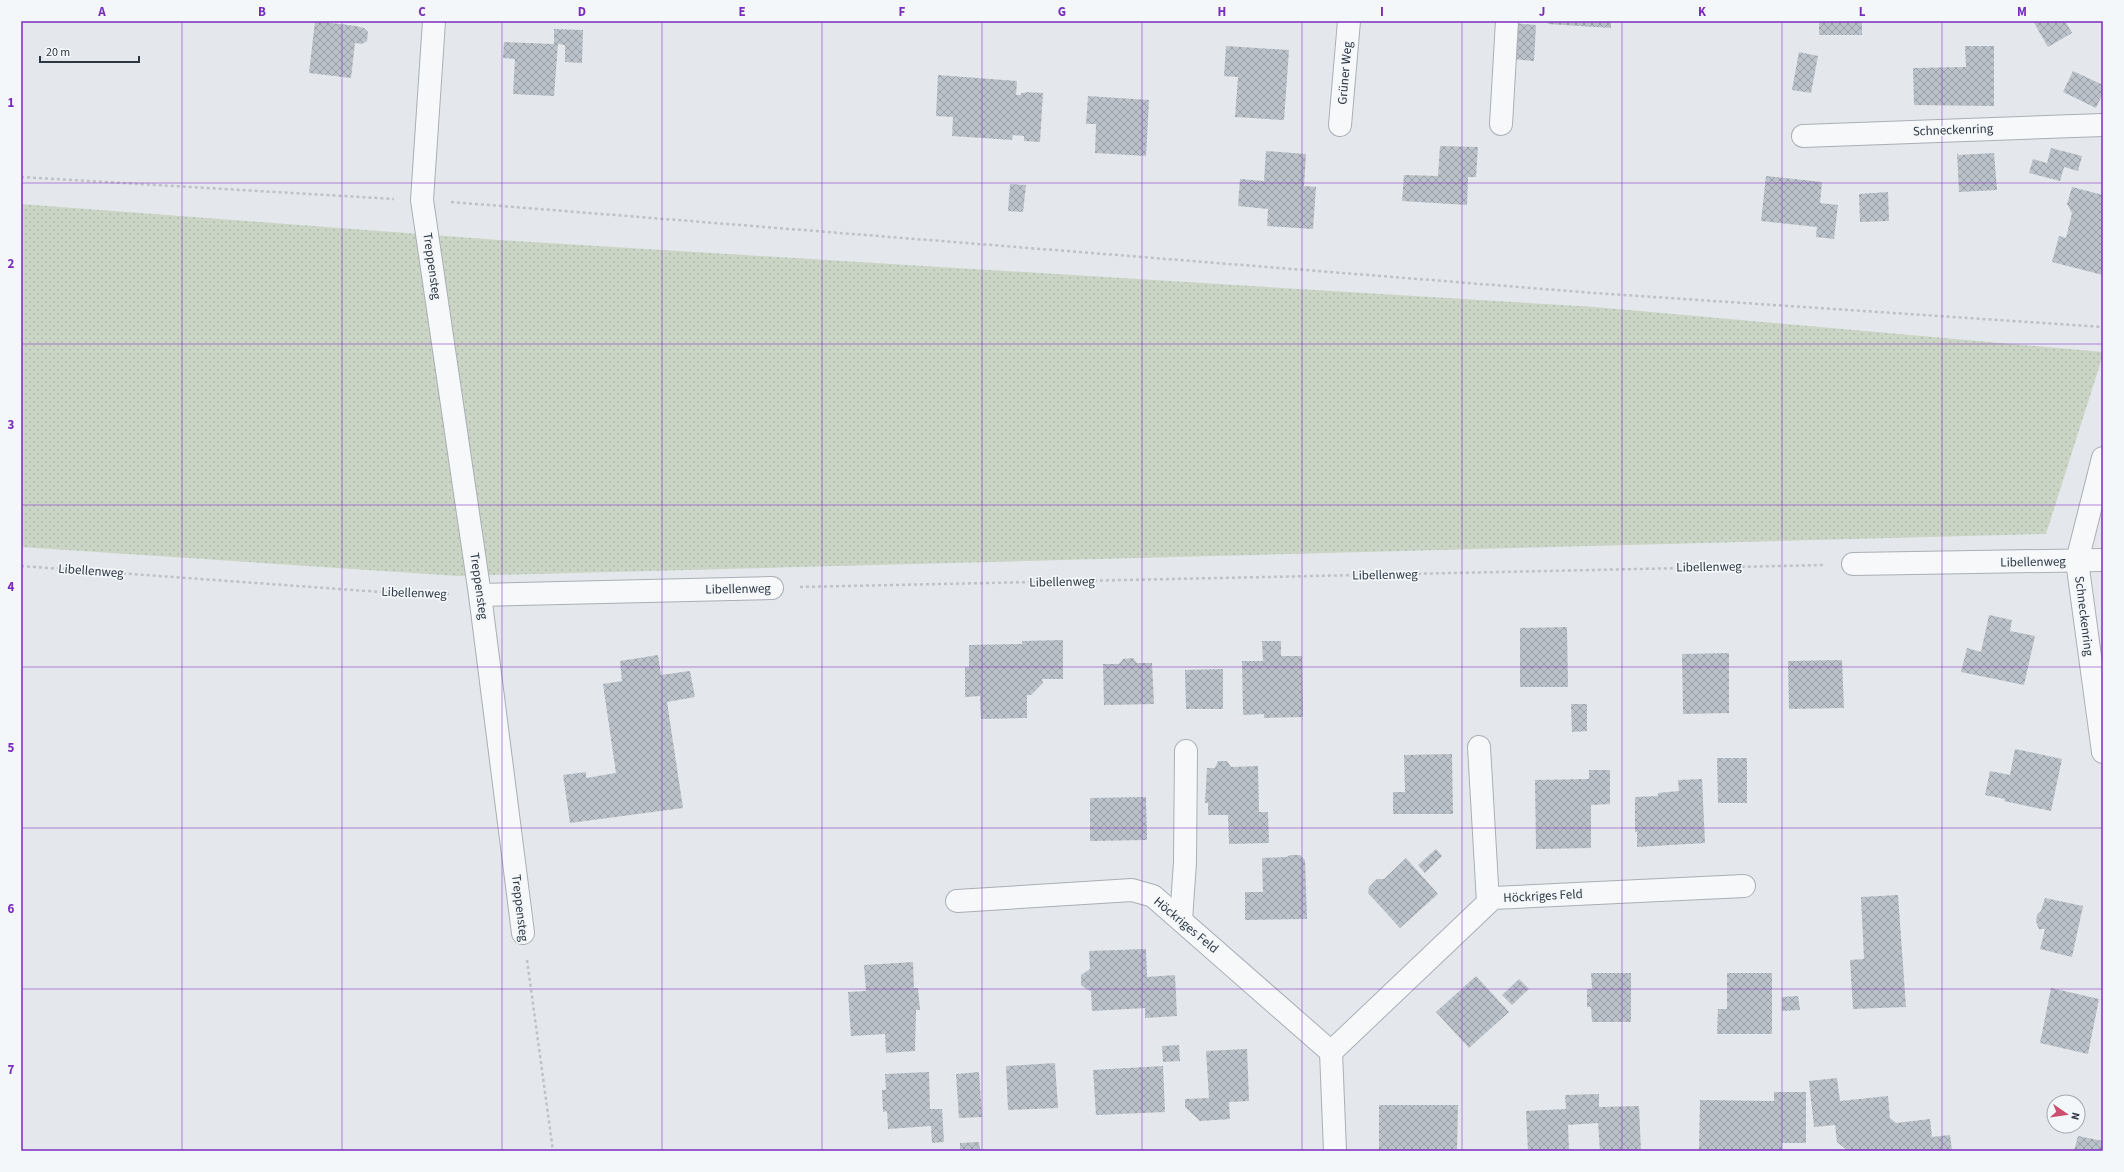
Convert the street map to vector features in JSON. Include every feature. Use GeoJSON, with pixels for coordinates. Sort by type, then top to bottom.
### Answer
{"type":"FeatureCollection","features":[{"type":"Feature","properties":{"kind":"street","name":"Treppensteg"},"geometry":{"type":"LineString","coordinates":[[434,21],[422,200],[480,594],[523,933]]}},
{"type":"Feature","properties":{"kind":"street","name":"Grüner Weg"},"geometry":{"type":"LineString","coordinates":[[1340,125],[1349,21]]}},
{"type":"Feature","properties":{"kind":"street"},"geometry":{"type":"LineString","coordinates":[[1501,124],[1507,21]]}},
{"type":"Feature","properties":{"kind":"street","name":"Schneckenring"},"geometry":{"type":"LineString","coordinates":[[1803,136],[2103,125]]}},
{"type":"Feature","properties":{"kind":"street","name":"Schneckenring"},"geometry":{"type":"LineString","coordinates":[[2103,458],[2077,561],[2103,752]]}},
{"type":"Feature","properties":{"kind":"street","name":"Libellenweg"},"geometry":{"type":"LineString","coordinates":[[1853,564],[2103,560]]}},
{"type":"Feature","properties":{"kind":"street","name":"Libellenweg"},"geometry":{"type":"LineString","coordinates":[[480,594],[772,588]]}},
{"type":"Feature","properties":{"kind":"street"},"geometry":{"type":"LineString","coordinates":[[1479,747],[1488,902]]}},
{"type":"Feature","properties":{"kind":"street"},"geometry":{"type":"LineString","coordinates":[[1181,920],[1185,862],[1186,751]]}},
{"type":"Feature","properties":{"kind":"street","name":"Höckriges Feld"},"geometry":{"type":"LineString","coordinates":[[957,901],[1132,890],[1154,896],[1331,1052],[1493,898],[1744,886]]}},
{"type":"Feature","properties":{"kind":"street"},"geometry":{"type":"LineString","coordinates":[[1331,1052],[1335,1151]]}},
{"type":"Feature","properties":{"kind":"path"},"geometry":{"type":"LineString","coordinates":[[21,177],[422,200],[1578,292],[2103,328]]}},
{"type":"Feature","properties":{"kind":"path","name":"Libellenweg"},"geometry":{"type":"LineString","coordinates":[[772,588],[1853,564]]}},
{"type":"Feature","properties":{"kind":"path","name":"Libellenweg"},"geometry":{"type":"LineString","coordinates":[[21,566],[408,594],[480,594]]}},
{"type":"Feature","properties":{"kind":"path","name":"Treppensteg"},"geometry":{"type":"LineString","coordinates":[[523,933],[553,1151]]}},
{"type":"Feature","properties":{"kind":"green space"},"geometry":{"type":"Polygon","coordinates":[[[21,204],[499,240],[1595,307],[2103,352],[2103,355],[2046,534],[458,576],[21,547],[21,204]]]}},
{"type":"Feature","properties":{"kind":"building"},"geometry":{"type":"Polygon","coordinates":[[[315,21],[356,26],[364,28],[368,32],[367,41],[362,44],[355,43],[351,78],[309,73],[315,21]]]}},
{"type":"Feature","properties":{"kind":"building"},"geometry":{"type":"Polygon","coordinates":[[[1548,21],[1611,21],[1611,28],[1548,24],[1548,21]]]}},
{"type":"Feature","properties":{"kind":"building"},"geometry":{"type":"Polygon","coordinates":[[[1819,21],[1862,21],[1862,35],[1819,35],[1819,21]]]}},
{"type":"Feature","properties":{"kind":"building"},"geometry":{"type":"Polygon","coordinates":[[[2033,21],[2065,21],[2072,33],[2048,47],[2033,21]]]}},
{"type":"Feature","properties":{"kind":"building"},"geometry":{"type":"Polygon","coordinates":[[[1513,23],[1536,25],[1534,61],[1511,59],[1513,23]]]}},
{"type":"Feature","properties":{"kind":"building"},"geometry":{"type":"Polygon","coordinates":[[[554,29],[583,30],[582,63],[565,62],[565,45],[558,44],[554,96],[513,94],[515,59],[503,58],[504,42],[554,44],[554,29]]]}},
{"type":"Feature","properties":{"kind":"building"},"geometry":{"type":"Polygon","coordinates":[[[1226,46],[1289,50],[1284,120],[1235,117],[1238,77],[1224,76],[1226,46]]]}},
{"type":"Feature","properties":{"kind":"building"},"geometry":{"type":"Polygon","coordinates":[[[1965,46],[1994,46],[1994,106],[1914,105],[1913,68],[1966,67],[1965,46]]]}},
{"type":"Feature","properties":{"kind":"building"},"geometry":{"type":"Polygon","coordinates":[[[1799,52],[1818,56],[1811,93],[1792,90],[1799,52]]]}},
{"type":"Feature","properties":{"kind":"building"},"geometry":{"type":"Polygon","coordinates":[[[2073,71],[2103,85],[2103,93],[2096,108],[2063,92],[2073,71]]]}},
{"type":"Feature","properties":{"kind":"building"},"geometry":{"type":"Polygon","coordinates":[[[938,75],[1017,81],[1016,95],[1021,95],[1021,93],[1026,93],[1025,92],[1043,93],[1040,142],[1024,141],[1024,136],[1013,135],[1012,140],[952,136],[953,117],[936,116],[938,75]]]}},
{"type":"Feature","properties":{"kind":"building"},"geometry":{"type":"Polygon","coordinates":[[[1088,96],[1149,100],[1146,156],[1095,153],[1096,124],[1086,124],[1088,96]]]}},
{"type":"Feature","properties":{"kind":"building"},"geometry":{"type":"Polygon","coordinates":[[[1440,146],[1478,147],[1476,177],[1468,177],[1467,205],[1402,201],[1404,175],[1438,176],[1440,146]]]}},
{"type":"Feature","properties":{"kind":"building"},"geometry":{"type":"Polygon","coordinates":[[[2051,148],[2082,156],[2078,171],[2064,167],[2060,181],[2029,173],[2033,159],[2047,163],[2051,148]]]}},
{"type":"Feature","properties":{"kind":"building"},"geometry":{"type":"Polygon","coordinates":[[[1266,151],[1306,154],[1304,186],[1316,187],[1313,229],[1267,226],[1268,209],[1238,206],[1240,179],[1264,181],[1266,151]]]}},
{"type":"Feature","properties":{"kind":"building"},"geometry":{"type":"Polygon","coordinates":[[[1957,152],[1958,155],[1994,153],[1997,190],[1959,192],[1957,152]]]}},
{"type":"Feature","properties":{"kind":"building"},"geometry":{"type":"Polygon","coordinates":[[[1766,176],[1822,182],[1820,203],[1838,205],[1834,239],[1816,237],[1817,227],[1761,221],[1766,176]]]}},
{"type":"Feature","properties":{"kind":"building"},"geometry":{"type":"Polygon","coordinates":[[[1010,184],[1026,185],[1023,212],[1008,211],[1010,184]]]}},
{"type":"Feature","properties":{"kind":"building"},"geometry":{"type":"Polygon","coordinates":[[[2072,187],[2103,195],[2103,275],[2052,262],[2059,236],[2066,238],[2072,213],[2067,204],[2072,187]]]}},
{"type":"Feature","properties":{"kind":"building"},"geometry":{"type":"Polygon","coordinates":[[[1888,192],[1889,221],[1860,222],[1859,194],[1888,192]]]}},
{"type":"Feature","properties":{"kind":"building"},"geometry":{"type":"Polygon","coordinates":[[[1989,615],[2012,620],[2010,631],[2035,636],[2024,685],[1961,672],[1967,648],[1981,652],[1989,615]]]}},
{"type":"Feature","properties":{"kind":"building"},"geometry":{"type":"Polygon","coordinates":[[[1567,627],[1568,687],[1520,687],[1520,628],[1567,627]]]}},
{"type":"Feature","properties":{"kind":"building"},"geometry":{"type":"Polygon","coordinates":[[[1063,640],[1063,679],[1042,679],[1043,683],[1031,695],[1027,695],[1027,718],[981,719],[980,696],[965,697],[965,667],[969,667],[969,645],[1022,644],[1022,641],[1063,640]]]}},
{"type":"Feature","properties":{"kind":"building"},"geometry":{"type":"Polygon","coordinates":[[[1262,641],[1281,641],[1281,656],[1302,656],[1303,717],[1264,718],[1264,714],[1243,715],[1242,661],[1263,661],[1262,641]]]}},
{"type":"Feature","properties":{"kind":"building"},"geometry":{"type":"Polygon","coordinates":[[[1729,653],[1729,713],[1683,714],[1682,654],[1729,653]]]}},
{"type":"Feature","properties":{"kind":"building"},"geometry":{"type":"Polygon","coordinates":[[[658,655],[661,675],[690,671],[695,697],[667,702],[683,808],[570,823],[563,775],[586,772],[586,778],[616,773],[603,684],[622,681],[620,661],[658,655]]]}},
{"type":"Feature","properties":{"kind":"building"},"geometry":{"type":"Polygon","coordinates":[[[1133,658],[1137,663],[1152,663],[1154,704],[1104,705],[1103,664],[1119,664],[1123,659],[1133,658]]]}},
{"type":"Feature","properties":{"kind":"building"},"geometry":{"type":"Polygon","coordinates":[[[1842,660],[1844,708],[1789,709],[1788,661],[1842,660]]]}},
{"type":"Feature","properties":{"kind":"building"},"geometry":{"type":"Polygon","coordinates":[[[1223,669],[1223,709],[1186,709],[1185,670],[1223,669]]]}},
{"type":"Feature","properties":{"kind":"building"},"geometry":{"type":"Polygon","coordinates":[[[1571,704],[1587,704],[1587,731],[1572,732],[1571,704]]]}},
{"type":"Feature","properties":{"kind":"building"},"geometry":{"type":"Polygon","coordinates":[[[2015,749],[2062,759],[2051,811],[2004,801],[2005,799],[1985,795],[1990,771],[2010,775],[2015,749]]]}},
{"type":"Feature","properties":{"kind":"building"},"geometry":{"type":"Polygon","coordinates":[[[1452,754],[1453,814],[1393,814],[1393,792],[1405,792],[1404,755],[1452,754]]]}},
{"type":"Feature","properties":{"kind":"building"},"geometry":{"type":"Polygon","coordinates":[[[1717,758],[1747,758],[1747,803],[1718,803],[1717,758]]]}},
{"type":"Feature","properties":{"kind":"building"},"geometry":{"type":"Polygon","coordinates":[[[1218,761],[1227,761],[1231,767],[1258,766],[1259,812],[1268,812],[1269,843],[1229,844],[1228,815],[1208,815],[1208,803],[1205,803],[1207,768],[1215,768],[1218,761]]]}},
{"type":"Feature","properties":{"kind":"building"},"geometry":{"type":"Polygon","coordinates":[[[1589,770],[1610,770],[1610,804],[1591,805],[1591,848],[1536,849],[1535,780],[1589,779],[1589,770]]]}},
{"type":"Feature","properties":{"kind":"building"},"geometry":{"type":"Polygon","coordinates":[[[1702,779],[1705,843],[1637,847],[1637,832],[1635,832],[1635,797],[1658,796],[1658,793],[1679,791],[1678,780],[1702,779]]]}},
{"type":"Feature","properties":{"kind":"building"},"geometry":{"type":"Polygon","coordinates":[[[1146,797],[1147,840],[1090,841],[1090,798],[1146,797]]]}},
{"type":"Feature","properties":{"kind":"building"},"geometry":{"type":"Polygon","coordinates":[[[1436,849],[1442,856],[1425,873],[1418,865],[1436,849]]]}},
{"type":"Feature","properties":{"kind":"building"},"geometry":{"type":"Polygon","coordinates":[[[1290,855],[1300,855],[1305,860],[1307,919],[1245,920],[1245,892],[1263,892],[1262,858],[1287,857],[1290,855]]]}},
{"type":"Feature","properties":{"kind":"building"},"geometry":{"type":"Polygon","coordinates":[[[1406,858],[1438,894],[1400,928],[1368,893],[1369,887],[1377,879],[1384,879],[1406,858]]]}},
{"type":"Feature","properties":{"kind":"building"},"geometry":{"type":"Polygon","coordinates":[[[1898,895],[1906,1007],[1853,1009],[1850,960],[1864,959],[1861,897],[1898,895]]]}},
{"type":"Feature","properties":{"kind":"building"},"geometry":{"type":"Polygon","coordinates":[[[2045,898],[2083,906],[2072,957],[2040,949],[2045,929],[2039,929],[2036,922],[2037,915],[2041,911],[2045,898]]]}},
{"type":"Feature","properties":{"kind":"building"},"geometry":{"type":"Polygon","coordinates":[[[1146,949],[1147,977],[1175,975],[1177,1016],[1145,1018],[1145,1008],[1092,1011],[1091,991],[1081,985],[1081,975],[1090,969],[1089,951],[1146,949]]]}},
{"type":"Feature","properties":{"kind":"building"},"geometry":{"type":"Polygon","coordinates":[[[913,962],[914,988],[918,988],[920,1010],[916,1010],[915,1051],[886,1053],[885,1034],[851,1036],[848,992],[866,991],[864,965],[913,962]]]}},
{"type":"Feature","properties":{"kind":"building"},"geometry":{"type":"Polygon","coordinates":[[[1591,973],[1631,973],[1631,1022],[1592,1022],[1591,1007],[1587,1007],[1587,989],[1592,989],[1591,973]]]}},
{"type":"Feature","properties":{"kind":"building"},"geometry":{"type":"Polygon","coordinates":[[[1727,973],[1772,973],[1772,1034],[1717,1034],[1718,1009],[1727,1009],[1727,973]]]}},
{"type":"Feature","properties":{"kind":"building"},"geometry":{"type":"Polygon","coordinates":[[[1476,976],[1509,1012],[1469,1048],[1436,1012],[1476,976]]]}},
{"type":"Feature","properties":{"kind":"building"},"geometry":{"type":"Polygon","coordinates":[[[1519,979],[1529,989],[1512,1005],[1502,995],[1519,979]]]}},
{"type":"Feature","properties":{"kind":"building"},"geometry":{"type":"Polygon","coordinates":[[[2051,988],[2099,999],[2088,1054],[2040,1043],[2051,988]]]}},
{"type":"Feature","properties":{"kind":"building"},"geometry":{"type":"Polygon","coordinates":[[[1798,996],[1800,1010],[1782,1011],[1782,997],[1798,996]]]}},
{"type":"Feature","properties":{"kind":"building"},"geometry":{"type":"Polygon","coordinates":[[[1179,1045],[1180,1061],[1163,1062],[1162,1046],[1179,1045]]]}},
{"type":"Feature","properties":{"kind":"building"},"geometry":{"type":"Polygon","coordinates":[[[1247,1049],[1249,1101],[1229,1102],[1230,1119],[1200,1121],[1185,1107],[1185,1099],[1209,1098],[1206,1051],[1247,1049]]]}},
{"type":"Feature","properties":{"kind":"building"},"geometry":{"type":"Polygon","coordinates":[[[1055,1063],[1058,1108],[1008,1110],[1006,1066],[1055,1063]]]}},
{"type":"Feature","properties":{"kind":"building"},"geometry":{"type":"Polygon","coordinates":[[[1163,1066],[1165,1112],[1096,1115],[1093,1070],[1163,1066]]]}},
{"type":"Feature","properties":{"kind":"building"},"geometry":{"type":"Polygon","coordinates":[[[929,1072],[930,1109],[942,1109],[944,1142],[932,1143],[931,1126],[888,1129],[887,1111],[883,1112],[882,1090],[886,1090],[885,1074],[929,1072]]]}},
{"type":"Feature","properties":{"kind":"building"},"geometry":{"type":"Polygon","coordinates":[[[979,1072],[982,1117],[959,1118],[956,1074],[979,1072]]]}},
{"type":"Feature","properties":{"kind":"building"},"geometry":{"type":"Polygon","coordinates":[[[1837,1078],[1840,1101],[1888,1096],[1890,1118],[1896,1123],[1930,1119],[1932,1137],[1950,1135],[1952,1151],[1848,1151],[1837,1142],[1835,1125],[1814,1127],[1809,1081],[1837,1078]]]}},
{"type":"Feature","properties":{"kind":"building"},"geometry":{"type":"Polygon","coordinates":[[[1774,1092],[1806,1092],[1806,1143],[1782,1143],[1782,1151],[1699,1151],[1700,1100],[1774,1101],[1774,1092]]]}},
{"type":"Feature","properties":{"kind":"building"},"geometry":{"type":"Polygon","coordinates":[[[1599,1094],[1599,1107],[1639,1106],[1641,1151],[1600,1151],[1598,1123],[1568,1125],[1569,1151],[1528,1151],[1526,1111],[1566,1109],[1565,1095],[1599,1094]]]}},
{"type":"Feature","properties":{"kind":"building"},"geometry":{"type":"Polygon","coordinates":[[[1379,1105],[1458,1105],[1457,1151],[1379,1151],[1379,1105]]]}},
{"type":"Feature","properties":{"kind":"building"},"geometry":{"type":"Polygon","coordinates":[[[2078,1136],[2103,1141],[2103,1151],[2074,1151],[2078,1136]]]}},
{"type":"Feature","properties":{"kind":"building"},"geometry":{"type":"Polygon","coordinates":[[[979,1142],[980,1151],[960,1151],[960,1143],[979,1142]]]}}]}
